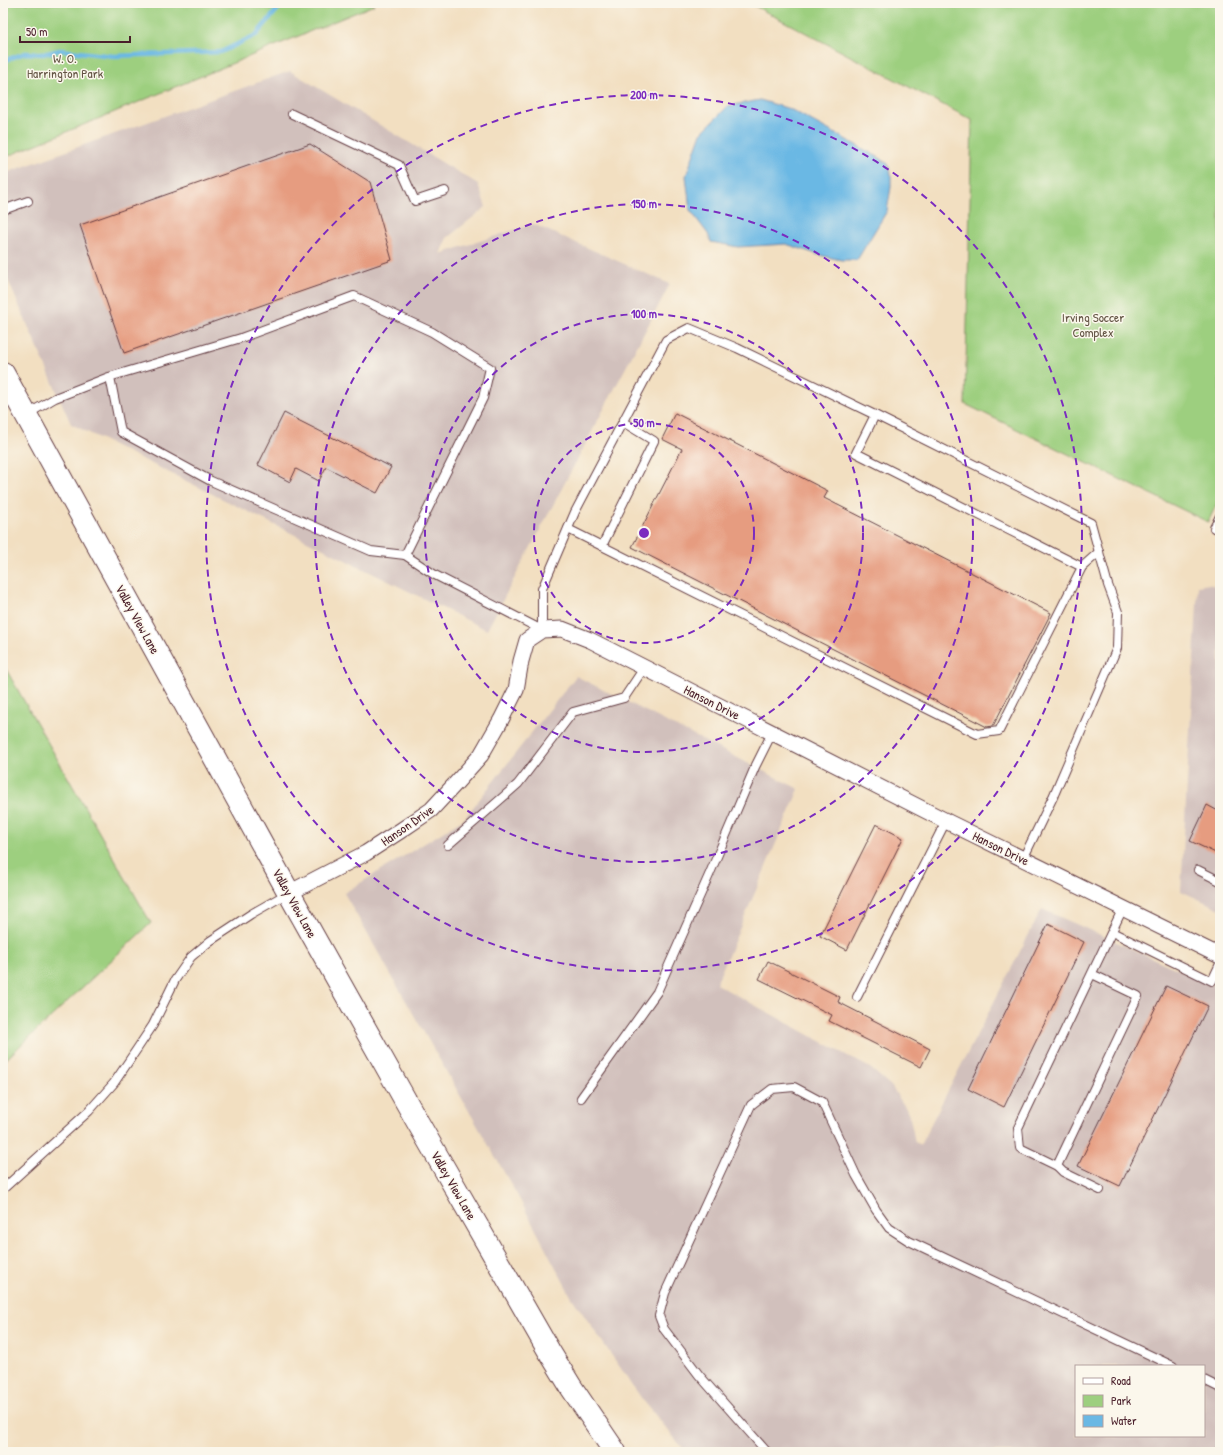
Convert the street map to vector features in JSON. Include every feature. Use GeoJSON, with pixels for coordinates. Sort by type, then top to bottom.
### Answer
{"type":"FeatureCollection","features":[{"type":"Feature","properties":{"kind":"main road","name":"Valley View Lane"},"geometry":{"type":"LineString","coordinates":[[3,372],[25,415],[289,893],[417,1121],[549,1351],[571,1387],[599,1426],[615,1452]]}},
{"type":"Feature","properties":{"kind":"main road","name":"Valley View Lane"},"geometry":{"type":"LineString","coordinates":[[599,1426],[626,1452]]}},
{"type":"Feature","properties":{"kind":"street","name":"Hanson Drive"},"geometry":{"type":"LineString","coordinates":[[289,893],[366,852],[431,810],[481,755],[501,720],[516,690],[521,662],[528,640],[542,630],[562,629],[590,640],[946,821],[1220,956]]}},
{"type":"Feature","properties":{"kind":"lane"},"geometry":{"type":"LineString","coordinates":[[292,114],[399,165],[415,201],[445,190]]}},
{"type":"Feature","properties":{"kind":"lane"},"geometry":{"type":"LineString","coordinates":[[3,210],[28,201]]}},
{"type":"Feature","properties":{"kind":"lane"},"geometry":{"type":"LineString","coordinates":[[25,415],[55,398],[110,377],[241,338],[354,296],[432,332],[490,368],[483,398],[405,555]]}},
{"type":"Feature","properties":{"kind":"lane"},"geometry":{"type":"LineString","coordinates":[[110,377],[121,432],[211,481],[267,506],[371,551],[405,555],[436,575],[542,630],[542,589],[575,512],[666,340],[689,328],[737,348],[1092,523],[1108,585],[1118,612],[1117,648],[1053,796],[1022,859]]}},
{"type":"Feature","properties":{"kind":"lane"},"geometry":{"type":"LineString","coordinates":[[875,415],[856,453],[1082,567]]}},
{"type":"Feature","properties":{"kind":"lane"},"geometry":{"type":"LineString","coordinates":[[602,546],[654,441],[623,422]]}},
{"type":"Feature","properties":{"kind":"lane"},"geometry":{"type":"LineString","coordinates":[[1220,516],[1214,528],[1220,531]]}},
{"type":"Feature","properties":{"kind":"lane"},"geometry":{"type":"LineString","coordinates":[[568,529],[977,734],[999,731],[1082,567],[1099,552]]}},
{"type":"Feature","properties":{"kind":"lane"},"geometry":{"type":"LineString","coordinates":[[448,844],[518,784],[574,712],[624,698],[644,668]]}},
{"type":"Feature","properties":{"kind":"lane"},"geometry":{"type":"LineString","coordinates":[[581,1098],[657,992],[755,767],[772,733]]}},
{"type":"Feature","properties":{"kind":"lane"},"geometry":{"type":"LineString","coordinates":[[858,997],[946,821]]}},
{"type":"Feature","properties":{"kind":"lane"},"geometry":{"type":"LineString","coordinates":[[1198,870],[1220,881]]}},
{"type":"Feature","properties":{"kind":"lane"},"geometry":{"type":"LineString","coordinates":[[3,1190],[89,1111],[114,1083],[153,1025],[175,980],[191,957],[210,941],[251,914],[289,893]]}},
{"type":"Feature","properties":{"kind":"lane"},"geometry":{"type":"LineString","coordinates":[[1100,1190],[1063,1172],[1057,1166],[1020,1148],[1018,1128],[1123,908]]}},
{"type":"Feature","properties":{"kind":"lane"},"geometry":{"type":"LineString","coordinates":[[1112,932],[1212,981],[1220,964]]}},
{"type":"Feature","properties":{"kind":"lane"},"geometry":{"type":"LineString","coordinates":[[1057,1166],[1138,996],[1092,974]]}},
{"type":"Feature","properties":{"kind":"lane"},"geometry":{"type":"LineString","coordinates":[[767,1452],[699,1375],[664,1329],[659,1316],[665,1293],[751,1105],[772,1089],[794,1087],[822,1102],[856,1175],[876,1210],[889,1228],[909,1241],[1171,1365]]}},
{"type":"Feature","properties":{"kind":"lane"},"geometry":{"type":"LineString","coordinates":[[1205,1380],[1220,1388]]}},
{"type":"Feature","properties":{"kind":"shaded area"},"geometry":{"type":"Polygon","coordinates":[[[290,71],[478,184],[486,207],[447,238],[440,254],[533,224],[670,284],[487,630],[71,424],[3,269],[3,174],[290,71]]]}},
{"type":"Feature","properties":{"kind":"shaded area"},"geometry":{"type":"Polygon","coordinates":[[[1209,584],[1220,588],[1220,909],[1181,891],[1198,586],[1209,584]]]}},
{"type":"Feature","properties":{"kind":"shaded area"},"geometry":{"type":"Polygon","coordinates":[[[576,676],[799,789],[716,984],[870,1068],[891,1086],[909,1113],[915,1142],[920,1145],[1042,909],[1220,988],[1220,1452],[686,1452],[642,1399],[572,1298],[520,1200],[344,893],[464,819],[576,676]]]}},
{"type":"Feature","properties":{"kind":"green space","name":"W. O. Harrington Park"},"geometry":{"type":"Polygon","coordinates":[[[3,3],[375,3],[374,5],[3,158],[3,3]]]}},
{"type":"Feature","properties":{"kind":"green space","name":"Irving Soccer Complex"},"geometry":{"type":"Polygon","coordinates":[[[749,3],[1220,3],[1220,497],[1208,522],[965,404],[972,120],[749,3]]]}},
{"type":"Feature","properties":{"kind":"green space"},"geometry":{"type":"Polygon","coordinates":[[[3,664],[151,923],[3,1062],[3,664]]]}},
{"type":"Feature","properties":{"kind":"water"},"geometry":{"type":"Polygon","coordinates":[[[760,100],[790,109],[880,158],[888,164],[891,174],[891,187],[887,211],[857,260],[841,260],[819,255],[786,244],[738,247],[711,242],[708,234],[690,210],[686,176],[701,133],[728,106],[760,100]]]}},
{"type":"Feature","properties":{"kind":"building"},"geometry":{"type":"Polygon","coordinates":[[[310,144],[370,182],[392,260],[124,353],[80,225],[310,144]]]}},
{"type":"Feature","properties":{"kind":"building"},"geometry":{"type":"Polygon","coordinates":[[[284,413],[391,467],[377,493],[326,467],[319,481],[296,469],[290,482],[258,465],[284,413]]]}},
{"type":"Feature","properties":{"kind":"building"},"geometry":{"type":"Polygon","coordinates":[[[675,413],[828,491],[824,498],[1051,613],[993,726],[987,727],[632,547],[682,449],[662,439],[675,413]]]}},
{"type":"Feature","properties":{"kind":"building"},"geometry":{"type":"Polygon","coordinates":[[[1207,805],[1220,812],[1220,855],[1190,841],[1207,805]]]}},
{"type":"Feature","properties":{"kind":"building"},"geometry":{"type":"Polygon","coordinates":[[[876,824],[903,838],[847,950],[820,936],[876,824]]]}},
{"type":"Feature","properties":{"kind":"building"},"geometry":{"type":"Polygon","coordinates":[[[1048,924],[1084,942],[1004,1107],[968,1089],[1048,924]]]}},
{"type":"Feature","properties":{"kind":"building"},"geometry":{"type":"Polygon","coordinates":[[[768,961],[840,997],[838,1002],[930,1049],[921,1067],[829,1021],[832,1015],[759,979],[768,961]]]}},
{"type":"Feature","properties":{"kind":"building"},"geometry":{"type":"Polygon","coordinates":[[[1166,986],[1208,1006],[1120,1186],[1078,1166],[1166,986]]]}},
{"type":"Feature","properties":{"kind":"waterway"},"geometry":{"type":"LineString","coordinates":[[3,61],[25,53],[43,54],[60,50],[114,56],[221,52],[256,35],[283,3]]}}]}
